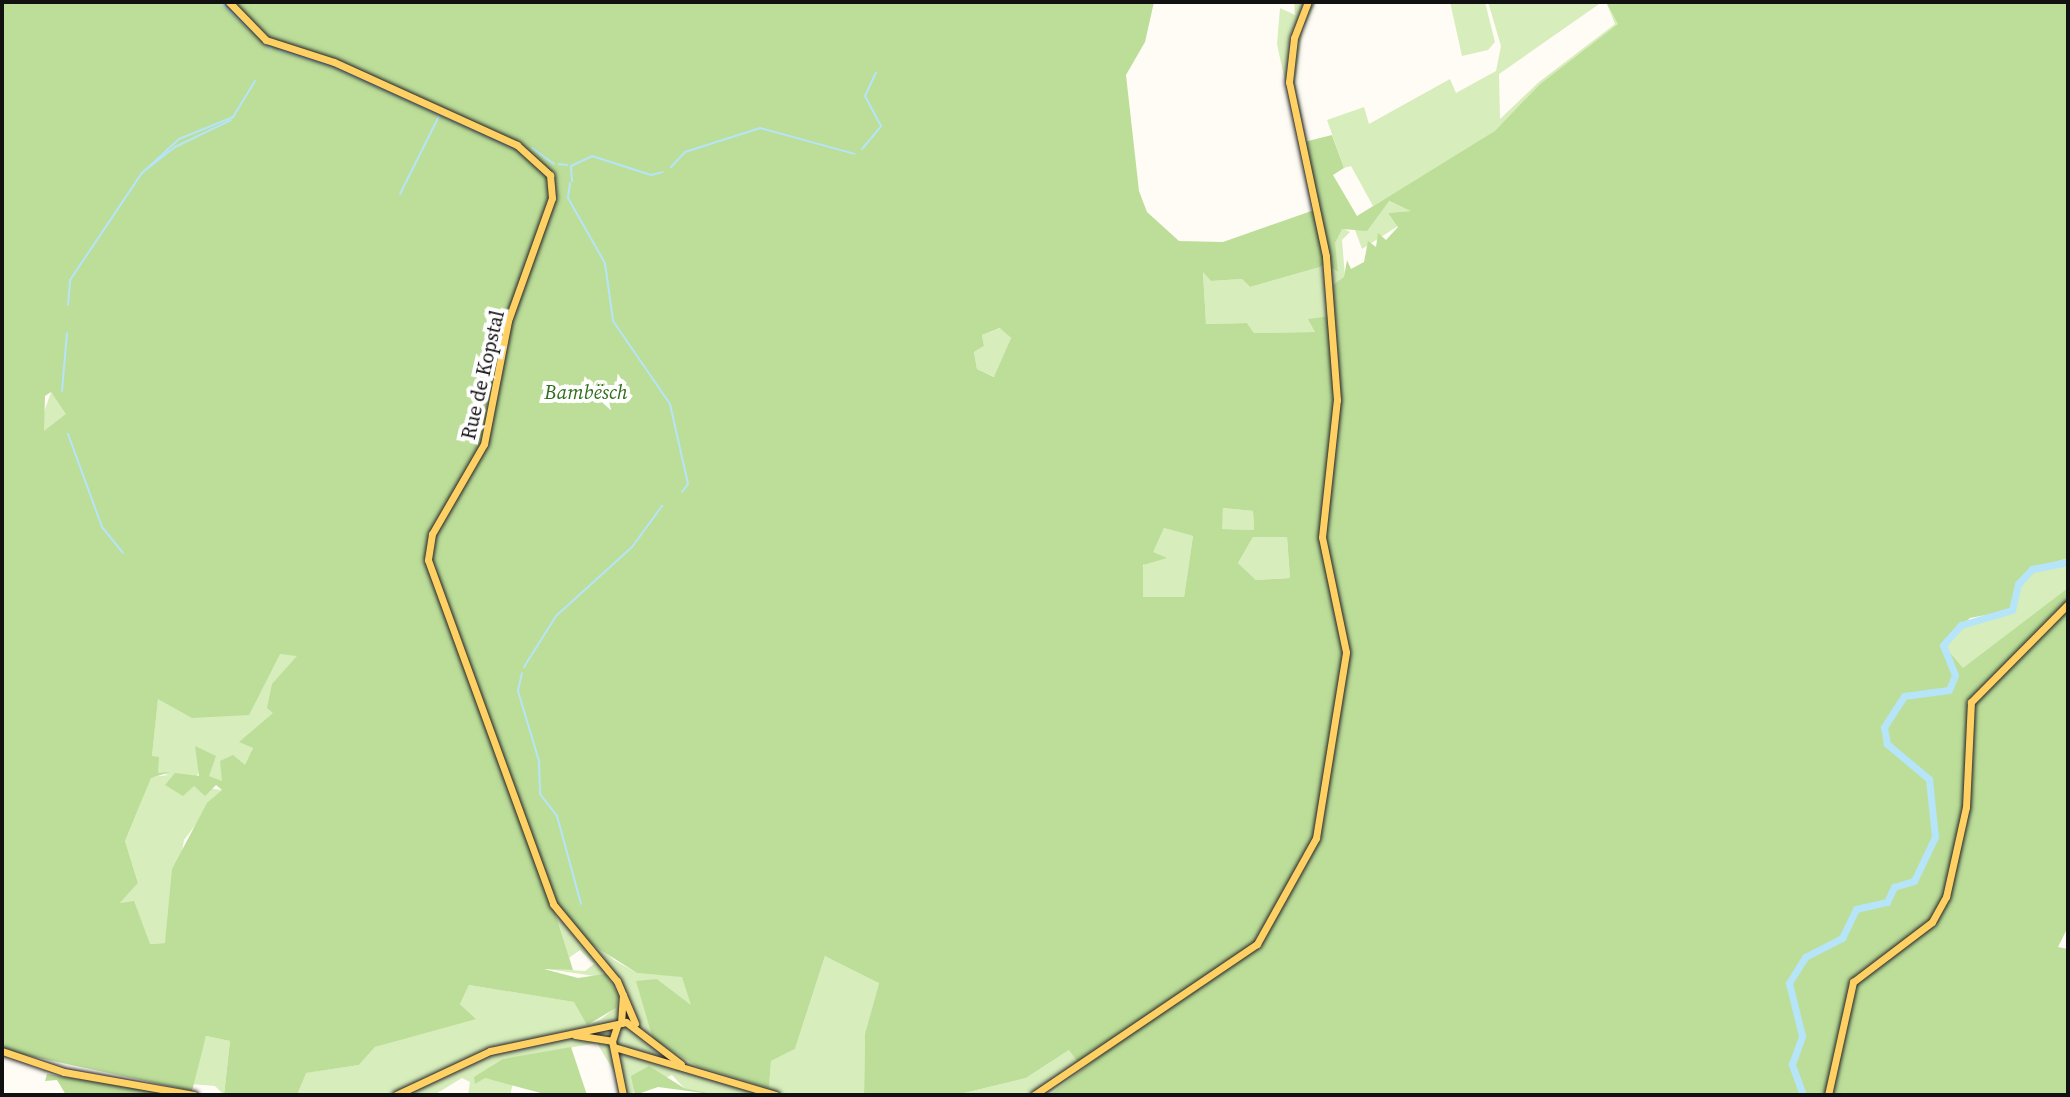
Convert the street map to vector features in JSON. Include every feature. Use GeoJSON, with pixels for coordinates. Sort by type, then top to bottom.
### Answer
{"type":"FeatureCollection","features":[{"type":"Feature","properties":{"kind":"main road","name":"Rue de Kopstal"},"geometry":{"type":"LineString","coordinates":[[229,2],[266,40],[334,62],[499,137],[536,157],[550,175],[552,198],[506,329],[484,444],[432,534],[428,560],[553,904],[623,993],[635,1023],[681,1064]]}},
{"type":"Feature","properties":{"kind":"main road"},"geometry":{"type":"LineString","coordinates":[[1034,1095],[1257,944],[1316,838],[1346,652],[1322,537],[1337,400],[1326,256],[1289,82],[1294,38],[1308,2]]}},
{"type":"Feature","properties":{"kind":"main road"},"geometry":{"type":"LineString","coordinates":[[1828,1095],[1853,982],[1932,922],[1946,897],[1966,807],[1971,702],[2068,604]]}},
{"type":"Feature","properties":{"kind":"main road"},"geometry":{"type":"LineString","coordinates":[[623,993],[613,1044],[623,1095]]}},
{"type":"Feature","properties":{"kind":"main road"},"geometry":{"type":"LineString","coordinates":[[396,1095],[490,1051],[635,1023]]}},
{"type":"Feature","properties":{"kind":"main road"},"geometry":{"type":"LineString","coordinates":[[566,1034],[613,1044],[634,1054],[681,1064],[776,1095]]}},
{"type":"Feature","properties":{"kind":"main road"},"geometry":{"type":"LineString","coordinates":[[621,1077],[644,1034]]}},
{"type":"Feature","properties":{"kind":"main road"},"geometry":{"type":"LineString","coordinates":[[5,1054],[194,1095]]}},
{"type":"Feature","properties":{"kind":"green space","name":"Bambësch"},"geometry":{"type":"Polygon","coordinates":[[[2,2],[1154,2],[1145,42],[1126,75],[1139,191],[1147,212],[1179,241],[1223,242],[1320,208],[1304,142],[1332,135],[1344,168],[1333,175],[1357,216],[1495,131],[1540,84],[1618,24],[1606,2],[2068,2],[2068,558],[2032,569],[2018,584],[2012,610],[1970,618],[1943,645],[1963,668],[2068,588],[2068,927],[2058,947],[2068,949],[2068,1095],[1050,1095],[1109,1049],[1078,1062],[1069,1050],[1026,1078],[956,1095],[864,1095],[865,1034],[879,983],[825,956],[795,1049],[771,1061],[769,1088],[697,1066],[653,1039],[636,981],[657,979],[691,1005],[682,977],[637,973],[582,938],[554,909],[573,970],[544,969],[578,978],[605,974],[618,995],[616,1008],[587,1025],[574,1002],[469,985],[460,1004],[476,1019],[375,1047],[359,1065],[306,1073],[297,1095],[224,1095],[230,1041],[206,1036],[192,1091],[2,1050],[2,2]],[[1389,201],[1367,231],[1342,229],[1335,243],[1338,272],[1327,265],[1250,287],[1242,279],[1211,281],[1203,272],[1206,324],[1247,323],[1254,333],[1315,332],[1308,319],[1331,316],[1329,288],[1344,277],[1347,260],[1351,269],[1364,262],[1368,241],[1376,247],[1378,233],[1386,240],[1398,227],[1388,213],[1411,211],[1389,201]],[[1000,328],[982,335],[984,346],[974,352],[977,369],[994,377],[1011,338],[1000,328]],[[51,392],[45,396],[44,431],[66,414],[51,392]],[[1223,508],[1222,529],[1254,530],[1253,511],[1223,508]],[[1164,528],[1153,552],[1167,558],[1143,565],[1143,597],[1184,597],[1193,536],[1164,528]],[[1253,537],[1238,563],[1256,580],[1290,578],[1287,537],[1253,537]],[[280,654],[249,715],[192,718],[158,699],[152,756],[159,757],[158,773],[170,772],[151,778],[125,841],[138,883],[120,903],[134,901],[150,944],[165,943],[172,869],[207,803],[222,790],[216,785],[205,796],[194,786],[183,796],[165,785],[175,773],[199,776],[195,746],[216,756],[209,776],[222,781],[220,761],[233,755],[245,765],[253,748],[239,742],[273,713],[267,708],[272,684],[297,656],[280,654]]]}},
{"type":"Feature","properties":{"kind":"green space"},"geometry":{"type":"Polygon","coordinates":[[[1294,2],[1316,2],[1303,29],[1295,82],[1320,208],[1313,211],[1277,44],[1280,8],[1295,15],[1294,2]]]}},
{"type":"Feature","properties":{"kind":"green space"},"geometry":{"type":"Polygon","coordinates":[[[1450,2],[1485,2],[1495,42],[1488,50],[1462,56],[1450,2]]]}},
{"type":"Feature","properties":{"kind":"green space"},"geometry":{"type":"Polygon","coordinates":[[[1488,2],[1602,2],[1499,74],[1500,119],[1539,82],[1615,24],[1606,2],[1619,24],[1540,84],[1495,132],[1373,206],[1351,166],[1344,168],[1327,120],[1364,107],[1369,124],[1450,79],[1456,93],[1496,71],[1501,46],[1488,2]]]}},
{"type":"Feature","properties":{"kind":"green space"},"geometry":{"type":"Polygon","coordinates":[[[1388,201],[1412,211],[1388,213],[1398,226],[1362,249],[1355,230],[1388,201]]]}},
{"type":"Feature","properties":{"kind":"green space"},"geometry":{"type":"Polygon","coordinates":[[[1342,228],[1350,232],[1342,240],[1345,277],[1331,316],[1316,332],[1254,333],[1247,323],[1206,324],[1203,271],[1211,281],[1242,279],[1250,287],[1327,265],[1338,272],[1334,243],[1342,228]]]}},
{"type":"Feature","properties":{"kind":"green space"},"geometry":{"type":"Polygon","coordinates":[[[1001,328],[1011,338],[995,377],[977,369],[974,352],[984,346],[982,335],[1001,328]]]}},
{"type":"Feature","properties":{"kind":"green space"},"geometry":{"type":"Polygon","coordinates":[[[51,392],[67,413],[61,425],[44,431],[38,429],[51,392]]]}},
{"type":"Feature","properties":{"kind":"green space"},"geometry":{"type":"Polygon","coordinates":[[[1223,508],[1253,511],[1254,530],[1221,529],[1223,508]]]}},
{"type":"Feature","properties":{"kind":"green space"},"geometry":{"type":"Polygon","coordinates":[[[1164,528],[1193,536],[1184,597],[1143,597],[1140,572],[1164,528]]]}},
{"type":"Feature","properties":{"kind":"green space"},"geometry":{"type":"Polygon","coordinates":[[[1253,537],[1287,537],[1290,578],[1256,580],[1238,563],[1253,537]]]}},
{"type":"Feature","properties":{"kind":"green space"},"geometry":{"type":"Polygon","coordinates":[[[2068,558],[2068,588],[2040,615],[1963,669],[1952,664],[1943,645],[1961,625],[2000,614],[2014,604],[2018,584],[2032,569],[2068,558]]]}},
{"type":"Feature","properties":{"kind":"green space"},"geometry":{"type":"Polygon","coordinates":[[[280,654],[298,655],[274,713],[240,742],[253,748],[245,766],[220,761],[224,782],[208,776],[215,756],[202,761],[194,786],[222,790],[184,840],[165,943],[149,944],[134,902],[120,903],[138,883],[125,841],[151,777],[169,775],[158,773],[152,756],[158,698],[280,654]]]}},
{"type":"Feature","properties":{"kind":"green space"},"geometry":{"type":"Polygon","coordinates":[[[553,904],[614,960],[637,973],[682,976],[692,1006],[657,979],[638,985],[645,1009],[769,1087],[771,1061],[795,1049],[825,956],[863,970],[879,983],[865,1035],[864,1095],[718,1095],[684,1088],[672,1075],[628,1095],[597,1043],[503,1059],[485,1078],[513,1084],[510,1095],[468,1095],[470,1082],[462,1078],[434,1095],[297,1095],[305,1073],[359,1065],[375,1047],[475,1018],[460,1004],[469,985],[575,1002],[587,1024],[600,1020],[615,1008],[594,976],[541,968],[585,971],[594,964],[580,950],[569,958],[553,904]]]}},
{"type":"Feature","properties":{"kind":"green space"},"geometry":{"type":"Polygon","coordinates":[[[206,1036],[230,1041],[224,1095],[215,1086],[191,1084],[206,1036]]]}},
{"type":"Feature","properties":{"kind":"green space"},"geometry":{"type":"Polygon","coordinates":[[[571,1047],[587,1095],[548,1095],[485,1078],[475,1084],[474,1077],[503,1059],[571,1047]]]}},
{"type":"Feature","properties":{"kind":"green space"},"geometry":{"type":"Polygon","coordinates":[[[1113,1047],[1050,1095],[956,1095],[1026,1078],[1069,1050],[1113,1047]]]}},
{"type":"Feature","properties":{"kind":"green space"},"geometry":{"type":"Polygon","coordinates":[[[649,1066],[684,1088],[718,1095],[658,1087],[635,1095],[631,1076],[649,1066]]]}},
{"type":"Feature","properties":{"kind":"green space"},"geometry":{"type":"Polygon","coordinates":[[[47,1074],[164,1095],[66,1095],[57,1080],[45,1081],[47,1074]]]}},
{"type":"Feature","properties":{"kind":"waterway"},"geometry":{"type":"LineString","coordinates":[[220,2],[272,49]]}},
{"type":"Feature","properties":{"kind":"waterway"},"geometry":{"type":"LineString","coordinates":[[279,50],[332,66],[518,150]]}},
{"type":"Feature","properties":{"kind":"waterway"},"geometry":{"type":"LineString","coordinates":[[862,149],[881,126],[865,96],[876,72]]}},
{"type":"Feature","properties":{"kind":"waterway"},"geometry":{"type":"LineString","coordinates":[[68,305],[70,280],[142,173],[179,139],[233,117],[255,81]]}},
{"type":"Feature","properties":{"kind":"waterway"},"geometry":{"type":"LineString","coordinates":[[400,194],[439,116]]}},
{"type":"Feature","properties":{"kind":"waterway"},"geometry":{"type":"LineString","coordinates":[[143,172],[175,147],[231,120]]}},
{"type":"Feature","properties":{"kind":"waterway"},"geometry":{"type":"LineString","coordinates":[[671,167],[685,152],[760,128],[855,154]]}},
{"type":"Feature","properties":{"kind":"waterway"},"geometry":{"type":"LineString","coordinates":[[532,148],[554,164]]}},
{"type":"Feature","properties":{"kind":"waterway"},"geometry":{"type":"LineString","coordinates":[[572,181],[571,166],[592,156],[651,175],[663,172]]}},
{"type":"Feature","properties":{"kind":"waterway"},"geometry":{"type":"LineString","coordinates":[[559,164],[567,165]]}},
{"type":"Feature","properties":{"kind":"waterway"},"geometry":{"type":"LineString","coordinates":[[570,183],[568,198],[605,263],[613,321],[670,404],[688,484],[682,492]]}},
{"type":"Feature","properties":{"kind":"waterway"},"geometry":{"type":"LineString","coordinates":[[62,391],[67,333]]}},
{"type":"Feature","properties":{"kind":"waterway"},"geometry":{"type":"LineString","coordinates":[[68,434],[102,527],[123,553]]}},
{"type":"Feature","properties":{"kind":"waterway"},"geometry":{"type":"LineString","coordinates":[[524,667],[556,616],[632,547],[662,506]]}},
{"type":"Feature","properties":{"kind":"waterway"},"geometry":{"type":"LineString","coordinates":[[1803,1095],[1792,1064],[1802,1036],[1789,983],[1805,957],[1842,938],[1856,909],[1887,902],[1894,887],[1914,881],[1935,837],[1929,779],[1887,744],[1884,727],[1904,696],[1949,690],[1955,675],[1943,645],[1961,625],[2012,610],[2018,584],[2032,569],[2068,562]]}},
{"type":"Feature","properties":{"kind":"waterway"},"geometry":{"type":"LineString","coordinates":[[522,673],[518,691],[539,761],[540,794],[557,816],[581,904]]}}]}
